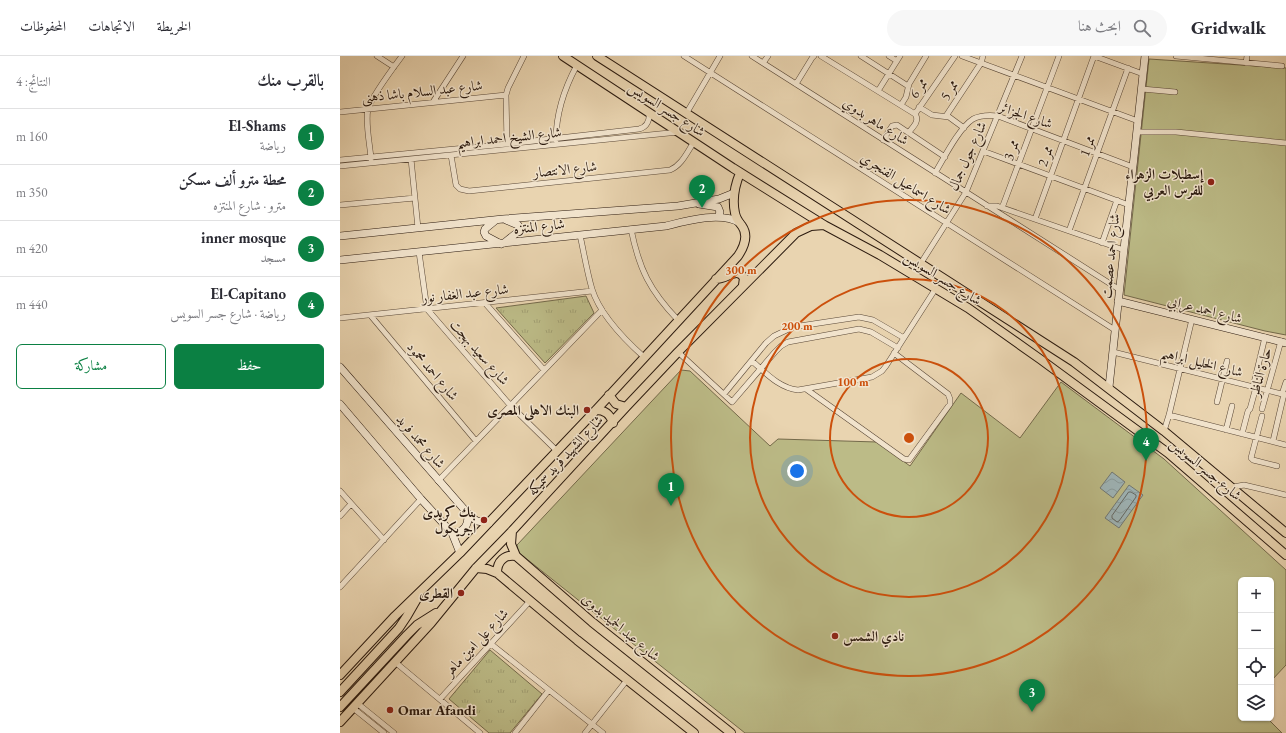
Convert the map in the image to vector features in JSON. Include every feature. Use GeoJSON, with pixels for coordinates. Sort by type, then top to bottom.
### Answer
{"type":"FeatureCollection","features":[{"type":"Feature","properties":{"kind":"main road","name":"شارع جسر السويس"},"geometry":{"type":"LineString","coordinates":[[563,56],[740,173],[824,225],[880,255],[968,308],[1034,354],[1168,453],[1286,555]]}},
{"type":"Feature","properties":{"kind":"main road","name":"شارع جسر السويس"},"geometry":{"type":"LineString","coordinates":[[600,57],[686,114],[1074,362],[1109,387],[1164,431],[1233,487],[1285,532]]}},
{"type":"Feature","properties":{"kind":"main road","name":"شارع الشهيد فريد سميكه"},"geometry":{"type":"LineString","coordinates":[[340,675],[395,616],[489,523],[738,256],[745,244],[745,233],[735,214],[734,193],[740,173]]}},
{"type":"Feature","properties":{"kind":"main road","name":"شارع الشهيد فريد سميكه"},"geometry":{"type":"LineString","coordinates":[[340,722],[431,623],[476,568],[613,423],[626,407],[743,285],[796,233],[811,226],[824,225]]}},
{"type":"Feature","properties":{"kind":"main road"},"geometry":{"type":"LineString","coordinates":[[716,279],[726,278],[734,273],[738,273],[742,274],[744,278],[743,285]]}},
{"type":"Feature","properties":{"kind":"main road"},"geometry":{"type":"LineString","coordinates":[[610,395],[616,404],[626,407]]}},
{"type":"Feature","properties":{"kind":"main road"},"geometry":{"type":"LineString","coordinates":[[596,410],[601,410],[607,413],[611,417],[613,423]]}},
{"type":"Feature","properties":{"kind":"main road"},"geometry":{"type":"LineString","coordinates":[[497,573],[498,564],[502,559],[510,556],[516,556],[512,544],[512,531]]}},
{"type":"Feature","properties":{"kind":"main road","name":"شارع عبد الحميد بدوى"},"geometry":{"type":"LineString","coordinates":[[516,556],[592,622],[731,733]]}},
{"type":"Feature","properties":{"kind":"main road"},"geometry":{"type":"LineString","coordinates":[[476,568],[487,569],[497,573],[694,733]]}},
{"type":"Feature","properties":{"kind":"main road"},"geometry":{"type":"LineString","coordinates":[[340,692],[399,628],[421,591]]}},
{"type":"Feature","properties":{"kind":"main road"},"geometry":{"type":"LineString","coordinates":[[340,707],[407,635],[423,621],[441,610]]}},
{"type":"Feature","properties":{"kind":"street"},"geometry":{"type":"LineString","coordinates":[[377,56],[394,67]]}},
{"type":"Feature","properties":{"kind":"street"},"geometry":{"type":"LineString","coordinates":[[371,160],[367,118],[368,109],[402,56]]}},
{"type":"Feature","properties":{"kind":"street"},"geometry":{"type":"LineString","coordinates":[[433,102],[463,56]]}},
{"type":"Feature","properties":{"kind":"street"},"geometry":{"type":"LineString","coordinates":[[507,144],[506,95],[511,81],[524,56]]}},
{"type":"Feature","properties":{"kind":"street","name":"شارع اسماعيل الفنجري"},"geometry":{"type":"LineString","coordinates":[[684,56],[1115,330]]}},
{"type":"Feature","properties":{"kind":"street"},"geometry":{"type":"LineString","coordinates":[[686,114],[720,56]]}},
{"type":"Feature","properties":{"kind":"street","name":"شارع ماهر بدوي"},"geometry":{"type":"LineString","coordinates":[[752,56],[1120,290]]}},
{"type":"Feature","properties":{"kind":"street"},"geometry":{"type":"LineString","coordinates":[[763,63],[768,56]]}},
{"type":"Feature","properties":{"kind":"street"},"geometry":{"type":"LineString","coordinates":[[796,84],[814,56]]}},
{"type":"Feature","properties":{"kind":"street"},"geometry":{"type":"LineString","coordinates":[[821,56],[915,114]]}},
{"type":"Feature","properties":{"kind":"street"},"geometry":{"type":"LineString","coordinates":[[861,56],[908,86]]}},
{"type":"Feature","properties":{"kind":"street"},"geometry":{"type":"LineString","coordinates":[[878,91],[898,58],[889,56]]}},
{"type":"Feature","properties":{"kind":"street"},"geometry":{"type":"LineString","coordinates":[[901,105],[906,97],[908,86],[926,56]]}},
{"type":"Feature","properties":{"kind":"street","name":"ممر 6"},"geometry":{"type":"LineString","coordinates":[[909,132],[917,121],[915,114],[955,56]]}},
{"type":"Feature","properties":{"kind":"street"},"geometry":{"type":"LineString","coordinates":[[962,56],[1138,121]]}},
{"type":"Feature","properties":{"kind":"street","name":"ممر 5"},"geometry":{"type":"LineString","coordinates":[[946,116],[981,63],[983,56]]}},
{"type":"Feature","properties":{"kind":"street","name":"شارع جول جمال"},"geometry":{"type":"LineString","coordinates":[[921,263],[966,192],[1022,56]]}},
{"type":"Feature","properties":{"kind":"street","name":"ممر 3"},"geometry":{"type":"LineString","coordinates":[[1002,208],[1059,56]]}},
{"type":"Feature","properties":{"kind":"street"},"geometry":{"type":"LineString","coordinates":[[1094,56],[1143,74]]}},
{"type":"Feature","properties":{"kind":"street","name":"ممر 2"},"geometry":{"type":"LineString","coordinates":[[1035,219],[1094,56]]}},
{"type":"Feature","properties":{"kind":"street","name":"شارع احمد عصمت"},"geometry":{"type":"LineString","coordinates":[[1109,387],[1145,56]]}},
{"type":"Feature","properties":{"kind":"street"},"geometry":{"type":"LineString","coordinates":[[1176,56],[1219,58],[1246,63],[1282,66]]}},
{"type":"Feature","properties":{"kind":"street"},"geometry":{"type":"LineString","coordinates":[[1246,63],[1247,56]]}},
{"type":"Feature","properties":{"kind":"street"},"geometry":{"type":"LineString","coordinates":[[556,145],[557,119],[561,100],[568,81],[577,65]]}},
{"type":"Feature","properties":{"kind":"street","name":"ممر 1"},"geometry":{"type":"LineString","coordinates":[[1069,231],[1128,68]]}},
{"type":"Feature","properties":{"kind":"street"},"geometry":{"type":"LineString","coordinates":[[1142,89],[1175,92]]}},
{"type":"Feature","properties":{"kind":"street","name":"شارع عبد السلام باشا ذهنى"},"geometry":{"type":"LineString","coordinates":[[340,112],[506,95]]}},
{"type":"Feature","properties":{"kind":"street"},"geometry":{"type":"LineString","coordinates":[[920,107],[932,115],[946,116],[964,128]]}},
{"type":"Feature","properties":{"kind":"street"},"geometry":{"type":"LineString","coordinates":[[646,136],[646,132],[642,128],[649,120],[648,112]]}},
{"type":"Feature","properties":{"kind":"street","name":"شارع الجزائر"},"geometry":{"type":"LineString","coordinates":[[935,173],[964,128],[973,119],[988,115],[998,116],[1133,167]]}},
{"type":"Feature","properties":{"kind":"street"},"geometry":{"type":"LineString","coordinates":[[883,140],[894,125],[897,125],[945,157]]}},
{"type":"Feature","properties":{"kind":"street","name":"شارع الشيخ احمد ابراهيم"},"geometry":{"type":"LineString","coordinates":[[340,166],[371,160],[642,128]]}},
{"type":"Feature","properties":{"kind":"street","name":"شارع الشيخ احمد ابراهيم"},"geometry":{"type":"LineString","coordinates":[[340,160],[411,159],[680,132]]}},
{"type":"Feature","properties":{"kind":"street"},"geometry":{"type":"LineString","coordinates":[[1137,132],[1176,132],[1286,143]]}},
{"type":"Feature","properties":{"kind":"street","name":"شارع الانتصار"},"geometry":{"type":"LineString","coordinates":[[451,155],[456,185],[464,191],[469,191],[670,170],[680,164],[694,142]]}},
{"type":"Feature","properties":{"kind":"street"},"geometry":{"type":"LineString","coordinates":[[983,151],[1129,205]]}},
{"type":"Feature","properties":{"kind":"street"},"geometry":{"type":"LineString","coordinates":[[411,159],[418,228]]}},
{"type":"Feature","properties":{"kind":"street","name":"شارع المنتزه"},"geometry":{"type":"LineString","coordinates":[[340,236],[500,220],[678,206],[719,199],[734,193]]}},
{"type":"Feature","properties":{"kind":"street"},"geometry":{"type":"LineString","coordinates":[[340,205],[415,198]]}},
{"type":"Feature","properties":{"kind":"street"},"geometry":{"type":"LineString","coordinates":[[1102,243],[1117,200]]}},
{"type":"Feature","properties":{"kind":"street"},"geometry":{"type":"LineString","coordinates":[[694,204],[718,207],[720,212],[718,217]]}},
{"type":"Feature","properties":{"kind":"street","name":"شارع ماهر بدوي"},"geometry":{"type":"LineString","coordinates":[[987,206],[997,206],[1124,250]]}},
{"type":"Feature","properties":{"kind":"street","name":"شارع المنتزه"},"geometry":{"type":"LineString","coordinates":[[340,260],[666,226],[718,217],[729,218],[740,223]]}},
{"type":"Feature","properties":{"kind":"street"},"geometry":{"type":"LineString","coordinates":[[500,220],[518,225],[520,228],[519,231],[502,243],[486,236],[484,232],[485,229],[500,220]]}},
{"type":"Feature","properties":{"kind":"street"},"geometry":{"type":"LineString","coordinates":[[631,229],[635,250],[651,287],[663,304],[678,320]]}},
{"type":"Feature","properties":{"kind":"street"},"geometry":{"type":"LineString","coordinates":[[580,235],[592,291],[602,310],[620,335],[644,358]]}},
{"type":"Feature","properties":{"kind":"street"},"geometry":{"type":"LineString","coordinates":[[419,252],[427,310]]}},
{"type":"Feature","properties":{"kind":"street"},"geometry":{"type":"LineString","coordinates":[[752,361],[783,386],[790,389],[806,389],[872,377],[882,371],[936,288]]}},
{"type":"Feature","properties":{"kind":"street","name":"شارع عبد الغفار نور"},"geometry":{"type":"LineString","coordinates":[[340,318],[427,310],[592,291]]}},
{"type":"Feature","properties":{"kind":"street","name":"شارع احمد عرابي"},"geometry":{"type":"LineString","coordinates":[[1118,301],[1283,342]]}},
{"type":"Feature","properties":{"kind":"street"},"geometry":{"type":"LineString","coordinates":[[485,303],[544,370]]}},
{"type":"Feature","properties":{"kind":"street","name":"شارع سعيد بهجت"},"geometry":{"type":"LineString","coordinates":[[427,310],[510,405],[556,451]]}},
{"type":"Feature","properties":{"kind":"street"},"geometry":{"type":"LineString","coordinates":[[438,481],[602,310]]}},
{"type":"Feature","properties":{"kind":"street","name":"شارع احمد محمود"},"geometry":{"type":"LineString","coordinates":[[371,316],[476,441]]}},
{"type":"Feature","properties":{"kind":"street"},"geometry":{"type":"LineString","coordinates":[[724,394],[766,343],[783,331],[793,327],[866,317],[904,338]]}},
{"type":"Feature","properties":{"kind":"street"},"geometry":{"type":"LineString","coordinates":[[1164,431],[1192,319]]}},
{"type":"Feature","properties":{"kind":"street"},"geometry":{"type":"LineString","coordinates":[[678,352],[732,402],[781,346],[788,342],[859,329],[871,332],[898,348]]}},
{"type":"Feature","properties":{"kind":"street"},"geometry":{"type":"LineString","coordinates":[[1242,434],[1248,411],[1250,409],[1265,337]]}},
{"type":"Feature","properties":{"kind":"street","name":"حارة الناظر"},"geometry":{"type":"LineString","coordinates":[[1262,410],[1283,342]]}},
{"type":"Feature","properties":{"kind":"street","name":"شارع الخليل ابراهيم"},"geometry":{"type":"LineString","coordinates":[[1113,352],[1284,394]]}},
{"type":"Feature","properties":{"kind":"street"},"geometry":{"type":"LineString","coordinates":[[806,389],[904,459],[910,460],[950,404],[950,398],[948,394],[894,354]]}},
{"type":"Feature","properties":{"kind":"street"},"geometry":{"type":"LineString","coordinates":[[1217,402],[1227,361]]}},
{"type":"Feature","properties":{"kind":"street","name":"شارع محمد فريد"},"geometry":{"type":"LineString","coordinates":[[340,367],[467,513],[477,521],[489,523]]}},
{"type":"Feature","properties":{"kind":"street"},"geometry":{"type":"LineString","coordinates":[[1273,441],[1286,382]]}},
{"type":"Feature","properties":{"kind":"street"},"geometry":{"type":"LineString","coordinates":[[340,404],[452,533],[460,553]]}},
{"type":"Feature","properties":{"kind":"street"},"geometry":{"type":"LineString","coordinates":[[1226,430],[1232,406]]}},
{"type":"Feature","properties":{"kind":"street"},"geometry":{"type":"LineString","coordinates":[[1169,415],[1286,445]]}},
{"type":"Feature","properties":{"kind":"street"},"geometry":{"type":"LineString","coordinates":[[1262,416],[1252,459],[1277,466]]}},
{"type":"Feature","properties":{"kind":"street"},"geometry":{"type":"LineString","coordinates":[[1233,487],[1244,485],[1286,495]]}},
{"type":"Feature","properties":{"kind":"street"},"geometry":{"type":"LineString","coordinates":[[340,491],[384,540]]}},
{"type":"Feature","properties":{"kind":"street"},"geometry":{"type":"LineString","coordinates":[[340,587],[421,499]]}},
{"type":"Feature","properties":{"kind":"street"},"geometry":{"type":"LineString","coordinates":[[340,516],[351,504]]}},
{"type":"Feature","properties":{"kind":"street"},"geometry":{"type":"LineString","coordinates":[[452,533],[460,532],[466,526],[468,518],[467,513]]}},
{"type":"Feature","properties":{"kind":"street","name":"شارع على امين ماهر"},"geometry":{"type":"LineString","coordinates":[[440,699],[530,601]]}},
{"type":"Feature","properties":{"kind":"street"},"geometry":{"type":"LineString","coordinates":[[491,644],[603,733]]}},
{"type":"Feature","properties":{"kind":"street"},"geometry":{"type":"LineString","coordinates":[[396,662],[480,733]]}},
{"type":"Feature","properties":{"kind":"street"},"geometry":{"type":"LineString","coordinates":[[585,733],[627,680]]}},
{"type":"Feature","properties":{"kind":"street"},"geometry":{"type":"LineString","coordinates":[[515,733],[549,690]]}},
{"type":"Feature","properties":{"kind":"street"},"geometry":{"type":"LineString","coordinates":[[355,706],[384,733]]}},
{"type":"Feature","properties":{"kind":"street"},"geometry":{"type":"LineString","coordinates":[[355,706],[394,733]]}},
{"type":"Feature","properties":{"kind":"green space","name":"إسطبلات الزهراء للفرس العربي"},"geometry":{"type":"Polygon","coordinates":[[[1149,59],[1286,68],[1286,335],[1124,295],[1149,59]]]}},
{"type":"Feature","properties":{"kind":"green space"},"geometry":{"type":"Polygon","coordinates":[[[586,296],[594,313],[545,363],[496,308],[586,296]]]}},
{"type":"Feature","properties":{"kind":"green space"},"geometry":{"type":"Polygon","coordinates":[[[681,370],[690,371],[770,446],[778,439],[877,442],[910,466],[961,393],[1020,438],[1061,382],[1164,459],[1286,570],[1286,665],[1274,678],[1274,577],[1238,577],[1238,721],[1270,721],[1282,733],[745,733],[518,552],[517,545],[681,370]]]}},
{"type":"Feature","properties":{"kind":"green space"},"geometry":{"type":"Polygon","coordinates":[[[490,650],[542,694],[510,733],[489,733],[449,699],[490,650]]]}},
{"type":"Feature","properties":{"kind":"water"},"geometry":{"type":"Polygon","coordinates":[[[1112,472],[1125,482],[1113,498],[1100,488],[1112,472]]]}},
{"type":"Feature","properties":{"kind":"water"},"geometry":{"type":"Polygon","coordinates":[[[1129,485],[1143,495],[1119,528],[1105,518],[1129,485]]]}},
{"type":"Feature","properties":{"kind":"place","name":"إسطبلات الزهراء للفرس العربي"},"geometry":{"type":"Point","coordinates":[1211,182]}},
{"type":"Feature","properties":{"kind":"place","name":"محطة مترو ألف مسكن"},"geometry":{"type":"Point","coordinates":[702,208]}},
{"type":"Feature","properties":{"kind":"place","name":"البنك الاهلى المصرى"},"geometry":{"type":"Point","coordinates":[587,410]}},
{"type":"Feature","properties":{"kind":"place","name":"El-Capitano"},"geometry":{"type":"Point","coordinates":[1146,461]}},
{"type":"Feature","properties":{"kind":"place","name":"El-Shams"},"geometry":{"type":"Point","coordinates":[671,506]}},
{"type":"Feature","properties":{"kind":"place","name":"بنك كريدى اجريكول"},"geometry":{"type":"Point","coordinates":[484,520]}},
{"type":"Feature","properties":{"kind":"place","name":"القطرى"},"geometry":{"type":"Point","coordinates":[461,593]}},
{"type":"Feature","properties":{"kind":"place","name":"نادي الشمس"},"geometry":{"type":"Point","coordinates":[835,636]}},
{"type":"Feature","properties":{"kind":"place","name":"Omar Afandi"},"geometry":{"type":"Point","coordinates":[390,710]}},
{"type":"Feature","properties":{"kind":"place","name":"inner mosque"},"geometry":{"type":"Point","coordinates":[1032,712]}}]}
